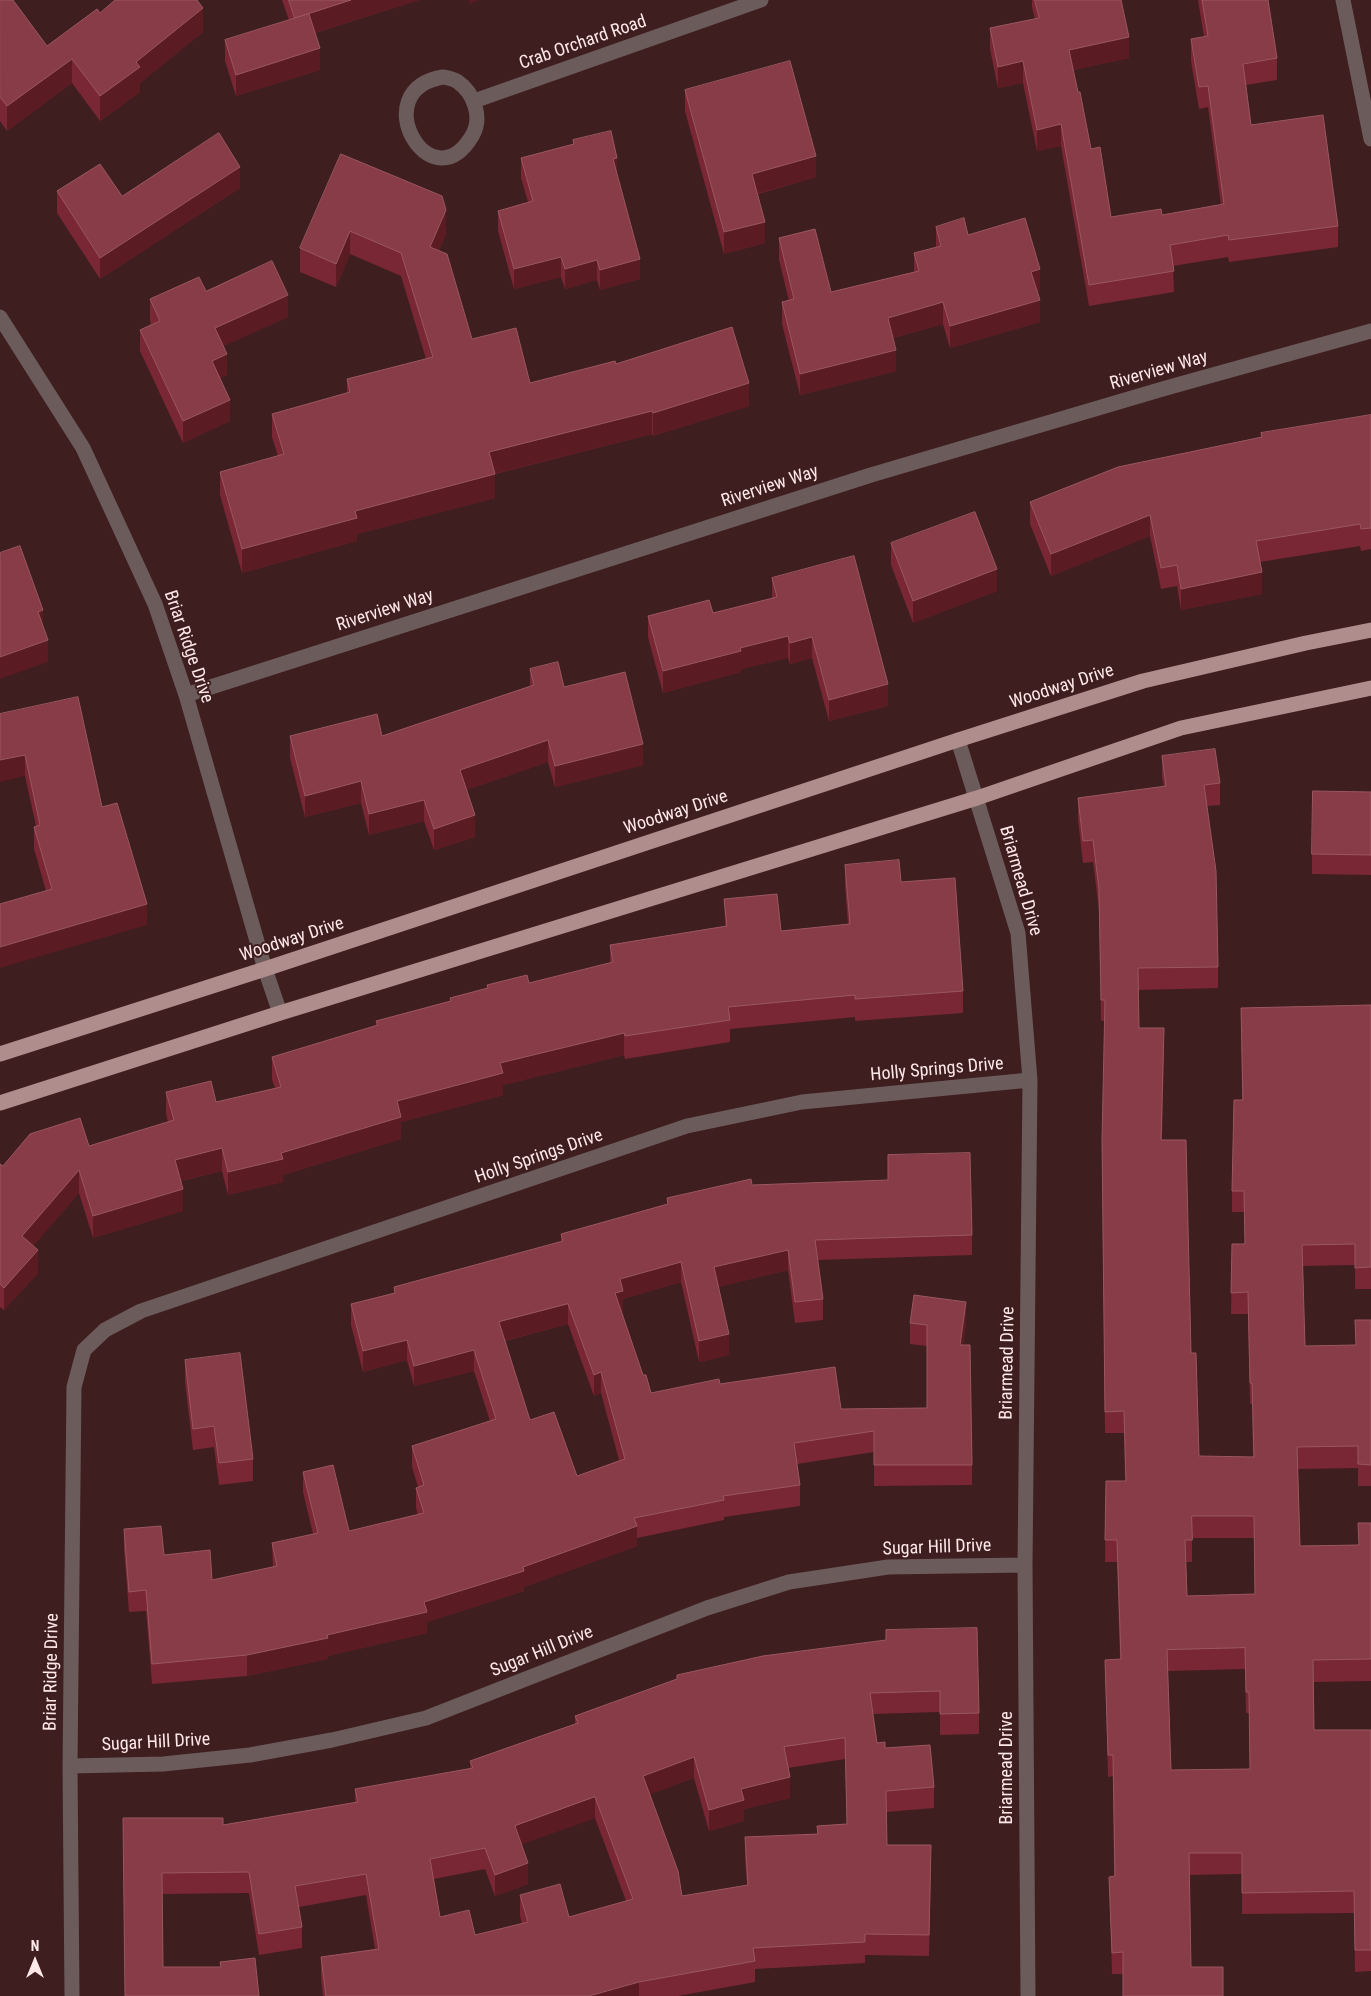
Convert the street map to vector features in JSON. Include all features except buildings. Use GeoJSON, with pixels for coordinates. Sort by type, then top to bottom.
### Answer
{"type":"FeatureCollection","features":[{"type":"Feature","properties":{"kind":"main road","name":"Woodway Drive"},"geometry":{"type":"LineString","coordinates":[[0,1054],[1143,681],[1306,642],[1371,630]]}},
{"type":"Feature","properties":{"kind":"main road"},"geometry":{"type":"LineString","coordinates":[[0,1103],[280,1013],[977,798],[1181,728],[1371,688]]}},
{"type":"Feature","properties":{"kind":"street","name":"Crab Orchard Road"},"geometry":{"type":"LineString","coordinates":[[474,101],[761,0]]}},
{"type":"Feature","properties":{"kind":"street"},"geometry":{"type":"LineString","coordinates":[[1343,0],[1371,139]]}},
{"type":"Feature","properties":{"kind":"street"},"geometry":{"type":"LineString","coordinates":[[443,77],[456,80],[466,89],[474,101],[477,117],[474,133],[466,147],[453,155],[439,157],[425,153],[414,142],[408,128],[407,113],[411,98],[419,86],[430,79],[443,77]]}},
{"type":"Feature","properties":{"kind":"street","name":"Briar Ridge Drive"},"geometry":{"type":"LineString","coordinates":[[0,317],[83,448],[155,604],[186,695],[265,969],[280,1013]]}},
{"type":"Feature","properties":{"kind":"street","name":"Riverview Way"},"geometry":{"type":"LineString","coordinates":[[186,695],[871,475],[1166,388],[1371,331]]}},
{"type":"Feature","properties":{"kind":"street","name":"Briarmead Drive"},"geometry":{"type":"LineString","coordinates":[[958,740],[1018,932],[1030,1080],[1025,1565],[1028,1996]]}},
{"type":"Feature","properties":{"kind":"street","name":"Holly Springs Drive"},"geometry":{"type":"LineString","coordinates":[[84,1350],[104,1330],[141,1311],[687,1126],[802,1102],[1030,1080]]}},
{"type":"Feature","properties":{"kind":"street","name":"Briar Ridge Drive"},"geometry":{"type":"LineString","coordinates":[[72,1996],[70,1766],[74,1387],[84,1350]]}},
{"type":"Feature","properties":{"kind":"street","name":"Sugar Hill Drive"},"geometry":{"type":"LineString","coordinates":[[70,1766],[163,1764],[250,1755],[332,1740],[426,1718],[689,1614],[789,1582],[888,1567],[1025,1565]]}}]}
